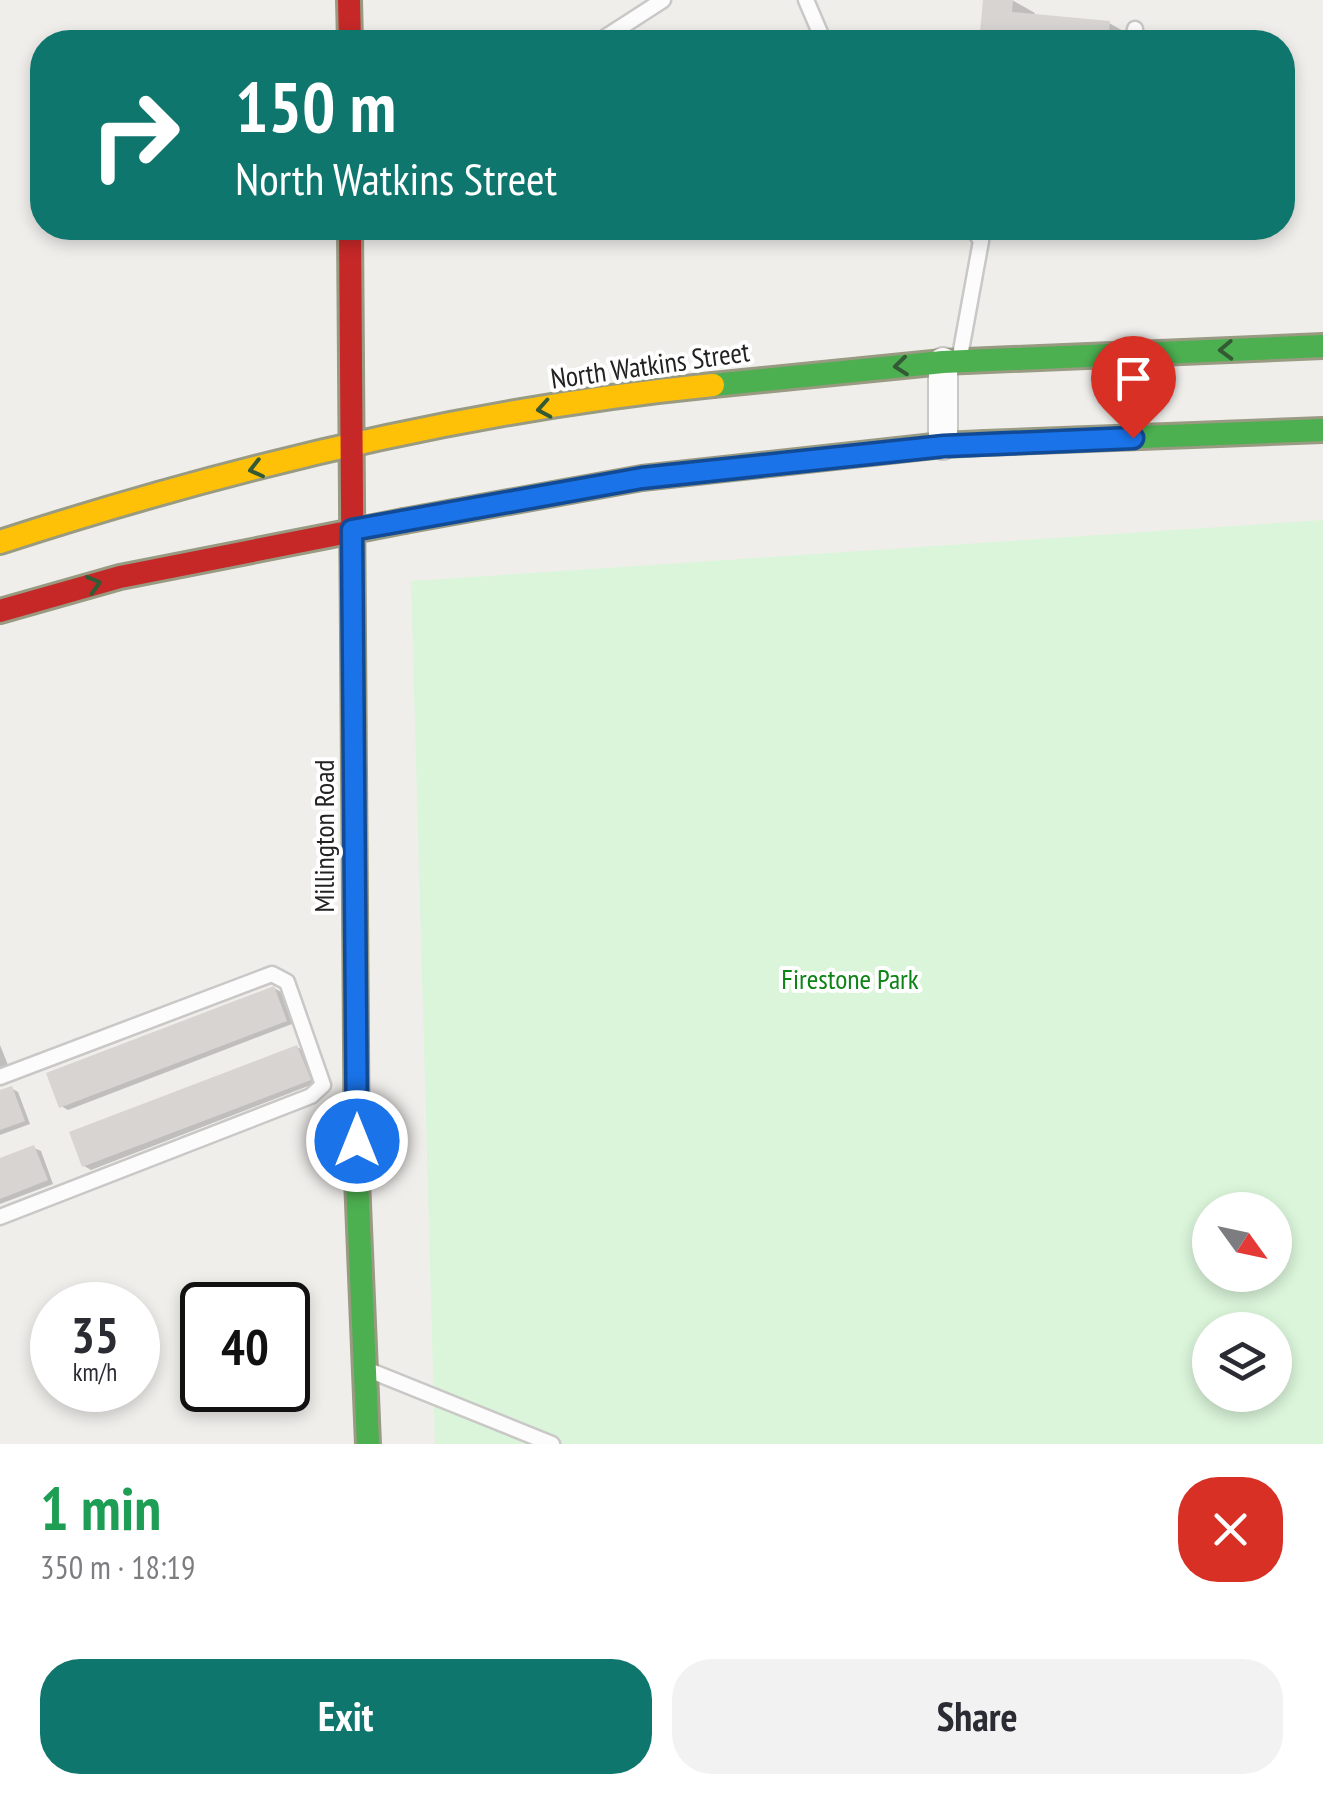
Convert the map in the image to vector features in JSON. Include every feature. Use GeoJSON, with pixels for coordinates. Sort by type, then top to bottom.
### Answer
{"type":"FeatureCollection","features":[{"type":"Feature","properties":{"kind":"street"},"geometry":{"type":"LineString","coordinates":[[350,0],[350,30]]}},
{"type":"Feature","properties":{"kind":"street","name":"Millington Road"},"geometry":{"type":"LineString","coordinates":[[350,240],[357,1179],[368,1444]]}},
{"type":"Feature","properties":{"kind":"street","name":"North Watkins Street"},"geometry":{"type":"LineString","coordinates":[[0,542],[105,508],[351,444],[629,393],[951,362],[1323,346]]}},
{"type":"Feature","properties":{"kind":"street"},"geometry":{"type":"LineString","coordinates":[[944,446],[951,362]]}},
{"type":"Feature","properties":{"kind":"street"},"geometry":{"type":"LineString","coordinates":[[0,612],[120,576],[642,478],[944,446],[1323,430]]}},
{"type":"Feature","properties":{"kind":"lane"},"geometry":{"type":"LineString","coordinates":[[617,30],[663,0]]}},
{"type":"Feature","properties":{"kind":"lane"},"geometry":{"type":"LineString","coordinates":[[806,0],[819,30]]}},
{"type":"Feature","properties":{"kind":"lane"},"geometry":{"type":"LineString","coordinates":[[951,362],[979,240]]}},
{"type":"Feature","properties":{"kind":"lane"},"geometry":{"type":"LineString","coordinates":[[0,1077],[272,974],[288,982],[322,1084],[311,1096],[0,1217]]}},
{"type":"Feature","properties":{"kind":"lane"},"geometry":{"type":"LineString","coordinates":[[365,1369],[552,1444]]}},
{"type":"Feature","properties":{"kind":"green space","name":"Firestone Park"},"geometry":{"type":"Polygon","coordinates":[[[1323,520],[1323,1444],[435,1444],[411,581],[1323,520]]]}},
{"type":"Feature","properties":{"kind":"building"},"geometry":{"type":"Polygon","coordinates":[[[983,0],[1013,0],[1012,12],[1110,21],[1109,30],[980,30],[983,0]]]}},
{"type":"Feature","properties":{"kind":"building"},"geometry":{"type":"Polygon","coordinates":[[[274,986],[287,1021],[59,1108],[46,1073],[274,986]]]}},
{"type":"Feature","properties":{"kind":"building"},"geometry":{"type":"Polygon","coordinates":[[[297,1045],[311,1080],[82,1167],[69,1132],[297,1045]]]}},
{"type":"Feature","properties":{"kind":"building"},"geometry":{"type":"Polygon","coordinates":[[[12,1086],[25,1121],[0,1130],[0,1090],[12,1086]]]}},
{"type":"Feature","properties":{"kind":"building"},"geometry":{"type":"Polygon","coordinates":[[[34,1145],[48,1180],[0,1199],[0,1158],[34,1145]]]}},
{"type":"Feature","properties":{"kind":"traffic: fast"},"geometry":{"type":"LineString","coordinates":[[713,385],[943,362],[1323,346]]}},
{"type":"Feature","properties":{"kind":"traffic: fast"},"geometry":{"type":"LineString","coordinates":[[985,443],[1323,430]]}},
{"type":"Feature","properties":{"kind":"traffic: fast"},"geometry":{"type":"LineString","coordinates":[[354,772],[357,1179],[368,1444]]}},
{"type":"Feature","properties":{"kind":"traffic: slow"},"geometry":{"type":"LineString","coordinates":[[0,542],[175,489],[352,444],[532,409],[713,385]]}},
{"type":"Feature","properties":{"kind":"traffic: slow"},"geometry":{"type":"LineString","coordinates":[[404,521],[642,478],[985,443]]}},
{"type":"Feature","properties":{"kind":"traffic: jam"},"geometry":{"type":"LineString","coordinates":[[349,0],[350,30]]}},
{"type":"Feature","properties":{"kind":"traffic: jam"},"geometry":{"type":"LineString","coordinates":[[350,240],[354,772]]}},
{"type":"Feature","properties":{"kind":"traffic: jam"},"geometry":{"type":"LineString","coordinates":[[0,611],[120,577],[404,521]]}},
{"type":"Feature","properties":{"kind":"route"},"geometry":{"type":"LineString","coordinates":[[357,1141],[352,530],[642,478],[944,446],[1133,438]]}}]}
